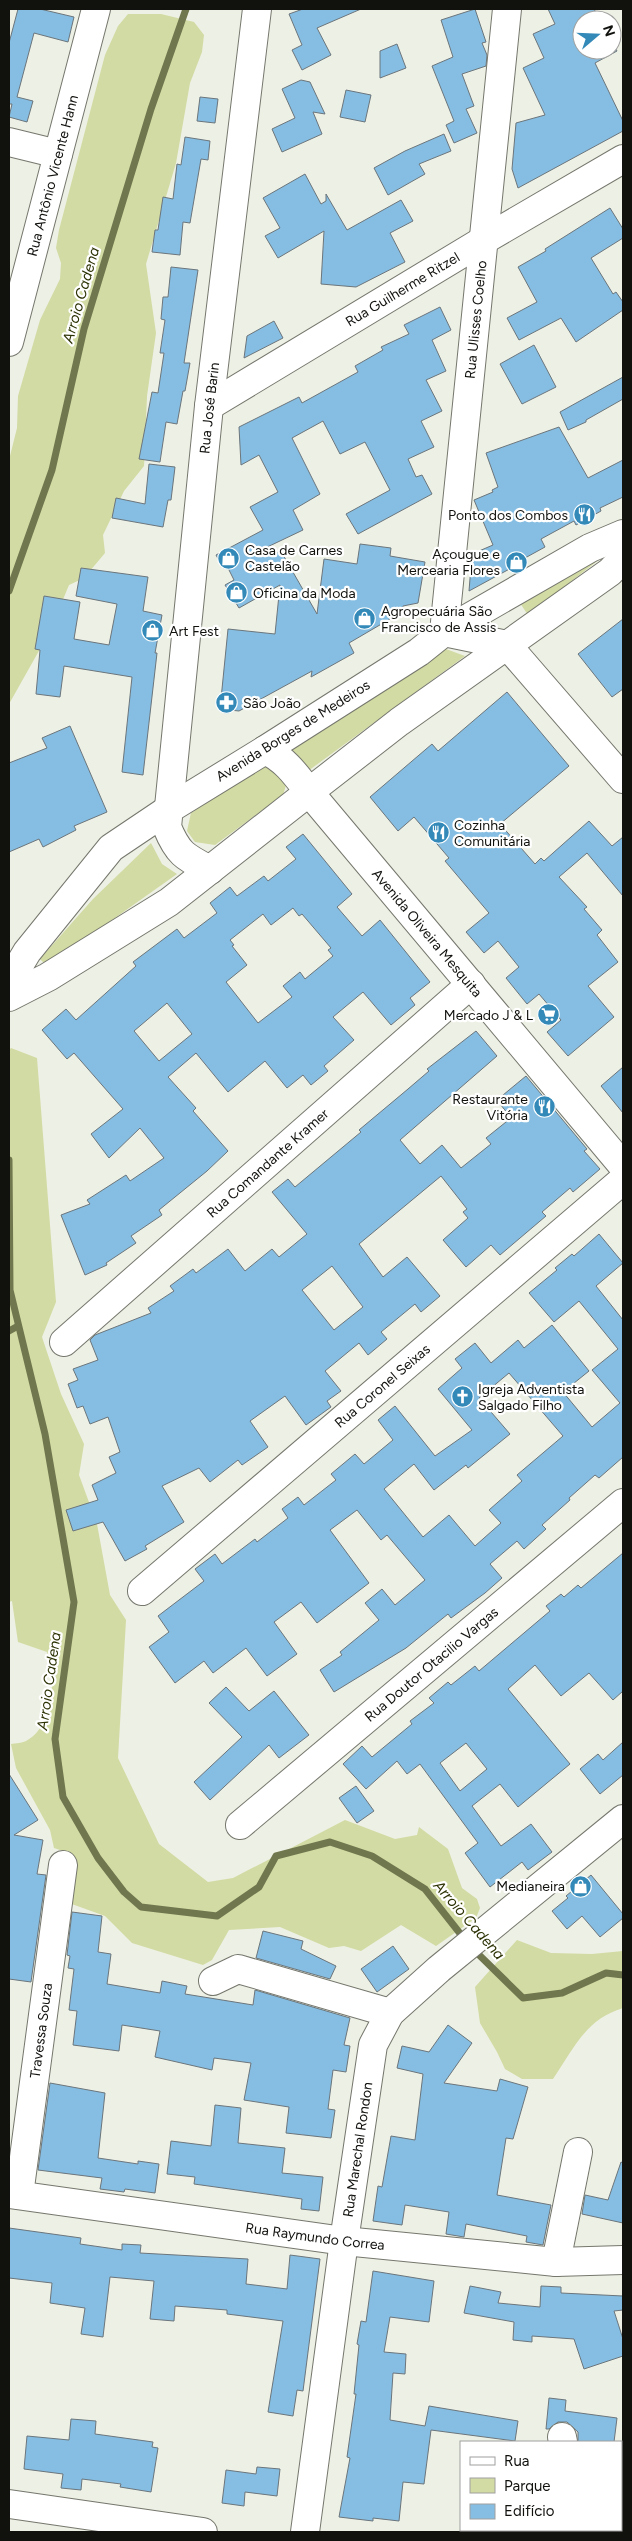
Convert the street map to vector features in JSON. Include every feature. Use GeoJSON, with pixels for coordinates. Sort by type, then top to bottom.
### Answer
{"type":"FeatureCollection","features":[{"type":"Feature","properties":{"kind":"street","name":"Rua Antônio Vicente Hann"},"geometry":{"type":"LineString","coordinates":[[9,342],[96,9]]}},
{"type":"Feature","properties":{"kind":"street","name":"Rua José Barin"},"geometry":{"type":"LineString","coordinates":[[210,870],[190,860],[175,846],[167,827],[209,406],[257,9]]}},
{"type":"Feature","properties":{"kind":"street","name":"Rua Ulisses Coelho"},"geometry":{"type":"LineString","coordinates":[[444,632],[506,9]]}},
{"type":"Feature","properties":{"kind":"street"},"geometry":{"type":"LineString","coordinates":[[9,142],[58,154]]}},
{"type":"Feature","properties":{"kind":"street","name":"Rua Guilherme Ritzel"},"geometry":{"type":"LineString","coordinates":[[209,406],[484,240],[623,159]]}},
{"type":"Feature","properties":{"kind":"street","name":"Avenida Borges de Medeiros"},"geometry":{"type":"LineString","coordinates":[[9,982],[27,952],[111,848],[168,809],[419,652],[444,632],[590,548],[623,534]]}},
{"type":"Feature","properties":{"kind":"street"},"geometry":{"type":"LineString","coordinates":[[9,997],[48,977],[169,902],[399,722],[610,572],[623,558]]}},
{"type":"Feature","properties":{"kind":"street"},"geometry":{"type":"LineString","coordinates":[[444,632],[507,645],[623,779]]}},
{"type":"Feature","properties":{"kind":"street","name":"Avenida Oliveira Mesquita"},"geometry":{"type":"LineString","coordinates":[[265,750],[277,756],[290,768],[623,1166]]}},
{"type":"Feature","properties":{"kind":"street","name":"Rua Comandante Kramer"},"geometry":{"type":"LineString","coordinates":[[64,1342],[471,984]]}},
{"type":"Feature","properties":{"kind":"street","name":"Rua Coronel Seixas"},"geometry":{"type":"LineString","coordinates":[[142,1591],[623,1180]]}},
{"type":"Feature","properties":{"kind":"street","name":"Rua Doutor Otacilio Vargas"},"geometry":{"type":"LineString","coordinates":[[240,1825],[623,1503]]}},
{"type":"Feature","properties":{"kind":"street","name":"Rua Marechal Rondon"},"geometry":{"type":"LineString","coordinates":[[305,2532],[344,2241],[373,2044],[390,2013],[439,1969],[488,1932],[623,1819]]}},
{"type":"Feature","properties":{"kind":"street","name":"Travessa Souza"},"geometry":{"type":"LineString","coordinates":[[14,2195],[63,1865]]}},
{"type":"Feature","properties":{"kind":"street"},"geometry":{"type":"LineString","coordinates":[[214,1981],[238,1969],[390,2013]]}},
{"type":"Feature","properties":{"kind":"street"},"geometry":{"type":"LineString","coordinates":[[556,2262],[578,2152]]}},
{"type":"Feature","properties":{"kind":"street","name":"Rua Raymundo Correa"},"geometry":{"type":"LineString","coordinates":[[14,2195],[344,2241],[556,2262],[623,2260]]}},
{"type":"Feature","properties":{"kind":"street"},"geometry":{"type":"LineString","coordinates":[[9,2504],[203,2532]]}},
{"type":"Feature","properties":{"kind":"green space"},"geometry":{"type":"Polygon","coordinates":[[[128,14],[161,14],[194,22],[204,35],[202,52],[190,83],[176,163],[146,264],[156,333],[147,396],[144,466],[124,491],[103,535],[105,553],[84,578],[69,585],[49,633],[9,704],[9,460],[17,428],[18,396],[40,320],[60,279],[61,263],[56,248],[59,230],[105,55],[118,26],[128,14]]]}},
{"type":"Feature","properties":{"kind":"green space"},"geometry":{"type":"Polygon","coordinates":[[[605,555],[528,615],[518,600],[605,555]]]}},
{"type":"Feature","properties":{"kind":"green space"},"geometry":{"type":"Polygon","coordinates":[[[443,648],[465,656],[308,771],[291,748],[443,648]]]}},
{"type":"Feature","properties":{"kind":"green space"},"geometry":{"type":"Polygon","coordinates":[[[262,767],[277,768],[287,782],[283,795],[215,845],[195,842],[187,831],[191,813],[262,767]]]}},
{"type":"Feature","properties":{"kind":"green space"},"geometry":{"type":"Polygon","coordinates":[[[151,843],[162,864],[177,874],[47,966],[40,959],[93,899],[151,843]]]}},
{"type":"Feature","properties":{"kind":"green space"},"geometry":{"type":"Polygon","coordinates":[[[11,1048],[37,1058],[56,1302],[42,1337],[61,1394],[84,1444],[79,1475],[97,1524],[110,1595],[126,1620],[118,1758],[159,1844],[208,1882],[233,1878],[345,1820],[395,1839],[417,1835],[419,1827],[448,1849],[462,1888],[477,1899],[480,1908],[476,1918],[436,1946],[401,1925],[361,1951],[344,1946],[329,1948],[280,1927],[229,1930],[212,1960],[203,1965],[132,1943],[105,1916],[69,1903],[66,1852],[54,1848],[50,1830],[16,1768],[11,1744],[26,1741],[42,1725],[50,1700],[52,1674],[47,1652],[18,1642],[12,1601],[9,1602],[9,1050],[11,1048]]]}},
{"type":"Feature","properties":{"kind":"green space"},"geometry":{"type":"Polygon","coordinates":[[[517,1940],[551,1953],[592,1954],[623,1951],[623,2008],[599,2019],[590,2027],[553,2079],[522,2079],[505,2069],[480,2023],[475,1987],[517,1940]]]}},
{"type":"Feature","properties":{"kind":"building"},"geometry":{"type":"Polygon","coordinates":[[[18,9],[40,9],[74,17],[68,42],[34,33],[17,97],[33,101],[27,122],[9,117],[12,104],[9,104],[9,43],[18,9]]]}},
{"type":"Feature","properties":{"kind":"building"},"geometry":{"type":"Polygon","coordinates":[[[303,9],[361,9],[317,28],[331,55],[302,70],[292,50],[302,45],[289,14],[303,9]]]}},
{"type":"Feature","properties":{"kind":"building"},"geometry":{"type":"Polygon","coordinates":[[[475,9],[486,42],[482,43],[487,55],[486,66],[462,74],[474,106],[466,109],[477,133],[454,143],[446,125],[454,121],[432,66],[453,57],[441,20],[475,9]]]}},
{"type":"Feature","properties":{"kind":"building"},"geometry":{"type":"Polygon","coordinates":[[[548,9],[594,9],[572,10],[572,60],[600,60],[595,63],[623,121],[623,131],[518,188],[512,169],[516,123],[545,115],[523,68],[544,58],[533,34],[555,24],[548,9]]]}},
{"type":"Feature","properties":{"kind":"building"},"geometry":{"type":"Polygon","coordinates":[[[397,44],[406,68],[380,78],[380,51],[397,44]]]}},
{"type":"Feature","properties":{"kind":"building"},"geometry":{"type":"Polygon","coordinates":[[[301,80],[310,82],[325,114],[313,112],[322,134],[282,152],[272,129],[295,118],[282,89],[301,80]]]}},
{"type":"Feature","properties":{"kind":"building"},"geometry":{"type":"Polygon","coordinates":[[[346,90],[371,95],[365,122],[340,117],[346,90]]]}},
{"type":"Feature","properties":{"kind":"building"},"geometry":{"type":"Polygon","coordinates":[[[200,97],[218,99],[215,123],[197,121],[200,97]]]}},
{"type":"Feature","properties":{"kind":"building"},"geometry":{"type":"Polygon","coordinates":[[[444,134],[451,151],[419,164],[425,174],[388,195],[374,168],[405,151],[444,134]]]}},
{"type":"Feature","properties":{"kind":"building"},"geometry":{"type":"Polygon","coordinates":[[[185,137],[210,141],[208,160],[201,159],[190,223],[183,222],[180,255],[152,252],[155,230],[158,230],[163,197],[173,199],[177,164],[181,165],[185,137]]]}},
{"type":"Feature","properties":{"kind":"building"},"geometry":{"type":"Polygon","coordinates":[[[305,174],[321,204],[326,201],[326,194],[347,230],[401,200],[413,221],[390,233],[405,262],[356,287],[321,284],[324,231],[278,258],[265,236],[280,228],[263,198],[305,174]]]}},
{"type":"Feature","properties":{"kind":"building"},"geometry":{"type":"Polygon","coordinates":[[[610,208],[623,229],[623,238],[591,258],[613,294],[616,292],[623,302],[623,310],[576,342],[561,318],[519,340],[507,318],[537,302],[518,267],[546,251],[545,249],[610,208]]]}},
{"type":"Feature","properties":{"kind":"building"},"geometry":{"type":"Polygon","coordinates":[[[171,267],[198,270],[184,363],[190,363],[185,391],[183,391],[177,424],[166,422],[160,462],[139,459],[152,392],[158,393],[164,353],[160,353],[165,320],[161,319],[163,297],[168,297],[171,267]]]}},
{"type":"Feature","properties":{"kind":"building"},"geometry":{"type":"Polygon","coordinates":[[[440,307],[451,330],[432,340],[446,371],[426,380],[442,411],[421,421],[434,447],[408,459],[416,477],[422,475],[432,494],[358,534],[346,514],[390,490],[365,442],[340,454],[323,421],[292,438],[320,494],[293,510],[303,530],[261,550],[282,553],[317,614],[324,559],[357,564],[360,544],[391,548],[390,556],[425,562],[418,603],[403,606],[402,612],[349,643],[354,653],[311,677],[312,671],[239,711],[220,709],[228,629],[275,634],[280,585],[239,608],[225,585],[234,580],[227,566],[223,568],[216,555],[263,530],[250,507],[278,492],[259,455],[241,465],[239,427],[299,397],[302,403],[358,372],[355,366],[383,350],[381,347],[409,334],[404,325],[440,307]]]}},
{"type":"Feature","properties":{"kind":"building"},"geometry":{"type":"Polygon","coordinates":[[[274,321],[283,338],[244,358],[247,336],[274,321]]]}},
{"type":"Feature","properties":{"kind":"building"},"geometry":{"type":"Polygon","coordinates":[[[534,345],[556,387],[522,404],[500,364],[534,345]]]}},
{"type":"Feature","properties":{"kind":"building"},"geometry":{"type":"Polygon","coordinates":[[[623,377],[623,399],[586,420],[586,422],[568,430],[560,412],[623,377]]]}},
{"type":"Feature","properties":{"kind":"building"},"geometry":{"type":"Polygon","coordinates":[[[559,427],[588,478],[623,460],[623,497],[600,508],[601,511],[576,525],[574,521],[541,539],[545,547],[525,558],[526,560],[469,591],[472,554],[493,545],[474,500],[493,492],[492,490],[498,487],[486,453],[559,427]]]}},
{"type":"Feature","properties":{"kind":"building"},"geometry":{"type":"Polygon","coordinates":[[[149,464],[175,467],[171,500],[168,500],[163,527],[112,518],[116,498],[145,504],[149,464]]]}},
{"type":"Feature","properties":{"kind":"building"},"geometry":{"type":"Polygon","coordinates":[[[81,568],[148,577],[143,611],[162,615],[155,653],[157,653],[143,775],[122,772],[132,677],[64,666],[60,697],[36,694],[40,650],[35,649],[44,596],[80,602],[74,639],[109,645],[117,604],[76,596],[81,568]]]}},
{"type":"Feature","properties":{"kind":"building"},"geometry":{"type":"Polygon","coordinates":[[[623,619],[623,689],[612,697],[578,654],[623,619]]]}},
{"type":"Feature","properties":{"kind":"building"},"geometry":{"type":"Polygon","coordinates":[[[507,692],[569,766],[500,824],[535,864],[541,858],[544,861],[589,821],[612,846],[623,837],[623,896],[587,853],[559,877],[587,907],[584,909],[602,930],[597,935],[618,962],[588,986],[614,1017],[568,1056],[547,1032],[561,1020],[539,994],[527,1004],[506,978],[519,967],[498,941],[484,953],[466,932],[489,913],[445,861],[449,858],[414,817],[398,831],[370,797],[432,744],[438,751],[507,692]]]}},
{"type":"Feature","properties":{"kind":"building"},"geometry":{"type":"Polygon","coordinates":[[[70,726],[107,812],[74,826],[76,830],[43,847],[39,839],[9,852],[9,763],[47,748],[42,738],[70,726]]]}},
{"type":"Feature","properties":{"kind":"building"},"geometry":{"type":"Polygon","coordinates":[[[303,834],[352,894],[337,907],[362,936],[380,920],[430,982],[410,998],[415,1005],[391,1025],[363,992],[333,1017],[354,1040],[324,1066],[328,1071],[311,1085],[303,1075],[287,1088],[265,1061],[228,1092],[196,1053],[168,1077],[196,1108],[193,1111],[228,1151],[207,1171],[159,1210],[162,1215],[131,1236],[136,1243],[106,1263],[107,1265],[85,1275],[61,1215],[90,1204],[87,1200],[126,1175],[130,1181],[164,1158],[140,1128],[109,1158],[91,1134],[123,1109],[74,1053],[67,1059],[42,1030],[66,1009],[76,1020],[136,966],[133,962],[177,929],[184,938],[217,913],[210,903],[230,887],[237,896],[264,876],[268,881],[296,859],[286,847],[303,834]],[[293,908],[271,925],[263,914],[230,940],[234,945],[232,946],[247,965],[226,982],[258,1023],[292,997],[283,986],[300,972],[305,979],[333,956],[328,950],[331,948],[302,914],[299,916],[293,908]],[[167,1003],[134,1031],[159,1061],[192,1034],[167,1003]]]}},
{"type":"Feature","properties":{"kind":"building"},"geometry":{"type":"Polygon","coordinates":[[[476,1031],[497,1056],[400,1140],[420,1164],[442,1145],[461,1168],[491,1144],[486,1138],[511,1118],[497,1100],[526,1076],[587,1149],[584,1151],[600,1169],[573,1192],[570,1188],[542,1212],[546,1216],[500,1255],[491,1245],[466,1267],[443,1240],[468,1218],[463,1212],[467,1209],[441,1176],[359,1244],[383,1277],[407,1257],[440,1296],[421,1312],[415,1304],[381,1332],[387,1339],[368,1355],[359,1343],[325,1371],[341,1391],[327,1401],[331,1407],[306,1425],[285,1396],[250,1421],[268,1447],[242,1465],[238,1460],[210,1482],[199,1468],[162,1486],[184,1522],[145,1546],[147,1549],[125,1561],[103,1522],[73,1531],[66,1510],[98,1500],[92,1485],[116,1473],[109,1457],[120,1452],[108,1417],[90,1424],[83,1406],[77,1408],[68,1384],[78,1380],[73,1369],[98,1360],[90,1340],[95,1335],[151,1313],[148,1308],[174,1291],[170,1286],[193,1269],[196,1273],[228,1249],[245,1271],[272,1249],[279,1257],[307,1234],[272,1192],[288,1179],[295,1187],[361,1132],[359,1130],[429,1071],[427,1069],[476,1031]],[[332,1266],[302,1290],[334,1330],[363,1307],[332,1266]]]}},
{"type":"Feature","properties":{"kind":"building"},"geometry":{"type":"Polygon","coordinates":[[[623,1067],[623,1113],[601,1086],[623,1067]]]}},
{"type":"Feature","properties":{"kind":"building"},"geometry":{"type":"Polygon","coordinates":[[[599,1234],[623,1263],[596,1286],[623,1320],[623,1457],[599,1478],[595,1475],[569,1498],[570,1500],[542,1525],[546,1529],[524,1549],[517,1541],[490,1564],[502,1578],[485,1593],[451,1618],[448,1614],[406,1648],[334,1692],[320,1670],[342,1655],[340,1652],[379,1620],[365,1603],[382,1589],[395,1605],[425,1580],[387,1535],[381,1540],[357,1510],[330,1530],[369,1583],[317,1623],[301,1602],[274,1622],[297,1654],[267,1676],[246,1648],[213,1673],[204,1661],[175,1683],[149,1647],[169,1632],[158,1616],[204,1581],[195,1569],[215,1554],[222,1564],[255,1539],[257,1542],[288,1518],[282,1509],[298,1497],[304,1505],[336,1480],[331,1474],[355,1454],[364,1464],[393,1440],[378,1420],[395,1406],[435,1456],[472,1430],[438,1389],[462,1368],[455,1359],[475,1343],[491,1363],[518,1340],[524,1348],[552,1325],[589,1371],[563,1392],[592,1427],[620,1403],[592,1370],[618,1349],[579,1301],[554,1322],[529,1293],[557,1270],[555,1268],[572,1254],[574,1256],[599,1234]],[[509,1373],[479,1398],[510,1434],[468,1468],[466,1465],[434,1490],[414,1464],[384,1489],[423,1537],[449,1515],[475,1546],[501,1523],[489,1510],[522,1481],[517,1475],[563,1436],[509,1373]]]}},
{"type":"Feature","properties":{"kind":"building"},"geometry":{"type":"Polygon","coordinates":[[[623,1553],[623,1691],[613,1700],[589,1673],[561,1696],[535,1665],[508,1689],[570,1764],[518,1807],[500,1784],[472,1806],[501,1846],[531,1824],[552,1852],[528,1870],[522,1862],[490,1887],[465,1853],[478,1843],[420,1764],[407,1774],[397,1761],[366,1789],[343,1764],[362,1746],[372,1757],[412,1724],[410,1721],[434,1703],[429,1698],[448,1682],[451,1685],[475,1666],[479,1671],[550,1611],[546,1606],[561,1594],[564,1597],[578,1585],[581,1588],[623,1553]],[[466,1743],[440,1763],[460,1791],[487,1769],[466,1743]]]}},
{"type":"Feature","properties":{"kind":"building"},"geometry":{"type":"Polygon","coordinates":[[[226,1687],[249,1711],[274,1691],[309,1735],[279,1758],[269,1745],[210,1800],[194,1782],[242,1737],[209,1703],[226,1687]]]}},
{"type":"Feature","properties":{"kind":"building"},"geometry":{"type":"Polygon","coordinates":[[[623,1742],[623,1775],[600,1794],[580,1769],[598,1754],[603,1760],[623,1742]]]}},
{"type":"Feature","properties":{"kind":"building"},"geometry":{"type":"Polygon","coordinates":[[[9,1774],[38,1820],[14,1835],[43,1840],[37,1874],[46,1875],[31,1982],[9,1979],[9,1774]]]}},
{"type":"Feature","properties":{"kind":"building"},"geometry":{"type":"Polygon","coordinates":[[[356,1786],[374,1811],[357,1823],[339,1798],[356,1786]]]}},
{"type":"Feature","properties":{"kind":"building"},"geometry":{"type":"Polygon","coordinates":[[[591,1875],[623,1914],[623,1918],[600,1937],[582,1916],[567,1929],[552,1911],[568,1898],[566,1896],[591,1875]]]}},
{"type":"Feature","properties":{"kind":"building"},"geometry":{"type":"Polygon","coordinates":[[[72,1912],[102,1916],[98,1952],[111,1954],[107,1984],[160,1993],[162,1981],[187,1986],[185,1994],[253,2005],[255,1990],[350,2018],[344,2045],[350,2046],[346,2072],[333,2070],[328,2109],[335,2110],[331,2138],[286,2133],[289,2107],[244,2100],[251,2063],[214,2058],[212,2070],[155,2057],[160,2031],[122,2025],[119,2051],[73,2045],[77,2011],[69,2010],[74,1969],[68,1968],[70,1956],[67,1955],[72,1912]]]}},
{"type":"Feature","properties":{"kind":"building"},"geometry":{"type":"Polygon","coordinates":[[[263,1931],[303,1941],[301,1949],[336,1966],[330,1979],[256,1958],[263,1931]]]}},
{"type":"Feature","properties":{"kind":"building"},"geometry":{"type":"Polygon","coordinates":[[[393,1946],[409,1969],[377,1992],[361,1969],[393,1946]]]}},
{"type":"Feature","properties":{"kind":"building"},"geometry":{"type":"Polygon","coordinates":[[[448,2025],[472,2043],[444,2083],[497,2091],[500,2079],[528,2087],[513,2139],[506,2138],[497,2195],[551,2205],[543,2245],[526,2242],[527,2236],[466,2224],[464,2237],[446,2234],[449,2212],[405,2205],[402,2225],[373,2221],[378,2186],[382,2187],[391,2136],[415,2140],[423,2074],[397,2068],[402,2046],[429,2052],[448,2025]]]}},
{"type":"Feature","properties":{"kind":"building"},"geometry":{"type":"Polygon","coordinates":[[[50,2083],[105,2093],[98,2158],[138,2164],[138,2161],[159,2164],[155,2193],[125,2189],[124,2192],[100,2189],[102,2178],[38,2170],[50,2083]]]}},
{"type":"Feature","properties":{"kind":"building"},"geometry":{"type":"Polygon","coordinates":[[[215,2105],[241,2108],[238,2143],[285,2148],[282,2173],[323,2177],[319,2211],[301,2209],[302,2199],[194,2184],[195,2177],[167,2174],[171,2141],[211,2146],[215,2105]]]}},
{"type":"Feature","properties":{"kind":"building"},"geometry":{"type":"Polygon","coordinates":[[[621,2162],[623,2163],[623,2223],[582,2214],[585,2195],[608,2200],[621,2162]]]}},
{"type":"Feature","properties":{"kind":"building"},"geometry":{"type":"Polygon","coordinates":[[[9,2228],[81,2238],[80,2244],[122,2250],[122,2244],[141,2245],[140,2253],[248,2259],[246,2284],[287,2289],[290,2255],[320,2259],[303,2391],[297,2390],[293,2416],[268,2412],[283,2321],[227,2314],[227,2310],[175,2306],[174,2321],[150,2319],[154,2281],[110,2277],[103,2337],[81,2334],[85,2308],[50,2303],[52,2283],[9,2278],[9,2228]]]}},
{"type":"Feature","properties":{"kind":"building"},"geometry":{"type":"Polygon","coordinates":[[[373,2271],[434,2281],[429,2322],[390,2317],[384,2352],[406,2354],[405,2374],[393,2373],[390,2420],[425,2426],[429,2406],[518,2421],[515,2441],[431,2430],[424,2484],[403,2482],[399,2521],[373,2518],[373,2521],[339,2517],[350,2458],[347,2457],[356,2394],[354,2394],[359,2345],[357,2344],[361,2321],[366,2322],[373,2271]]]}},
{"type":"Feature","properties":{"kind":"building"},"geometry":{"type":"Polygon","coordinates":[[[470,2286],[501,2292],[498,2303],[540,2307],[541,2286],[561,2287],[561,2293],[623,2296],[623,2310],[614,2311],[623,2339],[623,2356],[584,2369],[574,2339],[532,2336],[532,2342],[513,2340],[514,2322],[464,2313],[470,2286]]]}},
{"type":"Feature","properties":{"kind":"building"},"geometry":{"type":"Polygon","coordinates":[[[549,2398],[566,2400],[565,2411],[617,2418],[614,2441],[578,2441],[578,2432],[567,2422],[558,2422],[549,2429],[546,2429],[549,2398]]]}},
{"type":"Feature","properties":{"kind":"building"},"geometry":{"type":"Polygon","coordinates":[[[71,2419],[96,2421],[95,2434],[153,2442],[152,2447],[158,2448],[151,2492],[120,2487],[121,2484],[82,2479],[81,2490],[61,2488],[63,2474],[24,2469],[27,2436],[69,2440],[71,2419]]]}},
{"type":"Feature","properties":{"kind":"building"},"geometry":{"type":"Polygon","coordinates":[[[257,2467],[280,2469],[277,2496],[245,2492],[244,2506],[222,2503],[226,2470],[256,2474],[257,2467]]]}},
{"type":"Feature","properties":{"kind":"waterway","name":"Arroio Cadena"},"geometry":{"type":"LineString","coordinates":[[9,591],[52,470],[84,329],[151,109],[186,9]]}},
{"type":"Feature","properties":{"kind":"waterway","name":"Arroio Cadena"},"geometry":{"type":"LineString","coordinates":[[9,1160],[10,1290],[45,1434],[74,1602],[55,1739],[63,1797],[98,1858],[124,1892],[141,1907],[217,1916],[259,1887],[276,1856],[330,1842],[372,1856],[425,1889],[466,1941]]}},
{"type":"Feature","properties":{"kind":"waterway"},"geometry":{"type":"LineString","coordinates":[[9,1331],[18,1326]]}},
{"type":"Feature","properties":{"kind":"waterway","name":"Arroio Cadena"},"geometry":{"type":"LineString","coordinates":[[473,1949],[523,1998],[562,1993],[606,1973],[623,1975]]}},
{"type":"Feature","properties":{"kind":"place","name":"Ponto dos Combos"},"geometry":{"type":"Point","coordinates":[584,515]}},
{"type":"Feature","properties":{"kind":"place","name":"Casa de Carnes Castelão"},"geometry":{"type":"Point","coordinates":[229,558]}},
{"type":"Feature","properties":{"kind":"place","name":"Açougue e Mercearia Flores"},"geometry":{"type":"Point","coordinates":[516,562]}},
{"type":"Feature","properties":{"kind":"place","name":"Oficina da Moda"},"geometry":{"type":"Point","coordinates":[237,593]}},
{"type":"Feature","properties":{"kind":"place","name":"Agropecuária São Francisco de Assis"},"geometry":{"type":"Point","coordinates":[365,619]}},
{"type":"Feature","properties":{"kind":"place","name":"Art Fest"},"geometry":{"type":"Point","coordinates":[153,631]}},
{"type":"Feature","properties":{"kind":"place","name":"São João"},"geometry":{"type":"Point","coordinates":[227,703]}},
{"type":"Feature","properties":{"kind":"place","name":"Cozinha Comunitária"},"geometry":{"type":"Point","coordinates":[438,833]}},
{"type":"Feature","properties":{"kind":"place","name":"Mercado J & L"},"geometry":{"type":"Point","coordinates":[549,1015]}},
{"type":"Feature","properties":{"kind":"place","name":"Restaurante Vitória"},"geometry":{"type":"Point","coordinates":[544,1107]}},
{"type":"Feature","properties":{"kind":"place","name":"Igreja Adventista Salgado Filho"},"geometry":{"type":"Point","coordinates":[462,1397]}},
{"type":"Feature","properties":{"kind":"place","name":"Medianeira"},"geometry":{"type":"Point","coordinates":[581,1886]}}]}
